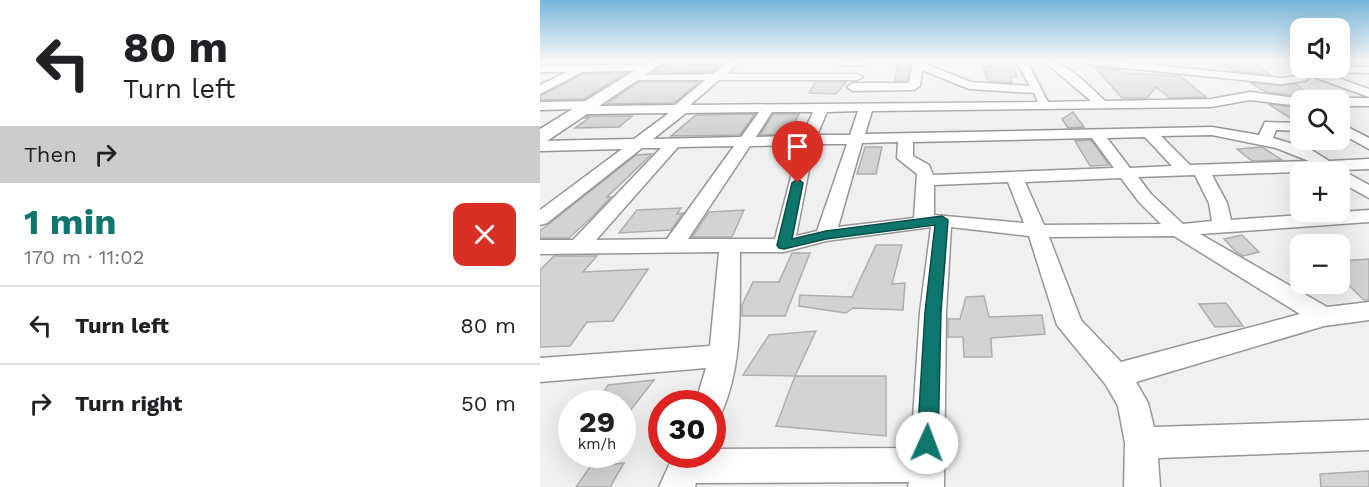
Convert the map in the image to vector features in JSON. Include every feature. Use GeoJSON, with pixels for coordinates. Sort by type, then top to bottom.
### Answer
{"type":"FeatureCollection","features":[{"type":"Feature","properties":{"kind":"street"},"geometry":{"type":"LineString","coordinates":[[540,137],[626,84]]}},
{"type":"Feature","properties":{"kind":"street"},"geometry":{"type":"LineString","coordinates":[[540,219],[680,109],[708,84]]}},
{"type":"Feature","properties":{"kind":"street"},"geometry":{"type":"LineString","coordinates":[[843,109],[854,84]]}},
{"type":"Feature","properties":{"kind":"street"},"geometry":{"type":"LineString","coordinates":[[874,84],[911,87],[914,84]]}},
{"type":"Feature","properties":{"kind":"street"},"geometry":{"type":"LineString","coordinates":[[966,84],[1038,90]]}},
{"type":"Feature","properties":{"kind":"street"},"geometry":{"type":"LineString","coordinates":[[1035,84],[1046,106]]}},
{"type":"Feature","properties":{"kind":"street"},"geometry":{"type":"LineString","coordinates":[[1080,84],[1102,105]]}},
{"type":"Feature","properties":{"kind":"street"},"geometry":{"type":"LineString","coordinates":[[1345,84],[1369,93]]}},
{"type":"Feature","properties":{"kind":"street"},"geometry":{"type":"LineString","coordinates":[[540,106],[843,109],[1211,103],[1250,96],[1290,101]]}},
{"type":"Feature","properties":{"kind":"street"},"geometry":{"type":"LineString","coordinates":[[1350,102],[1369,102]]}},
{"type":"Feature","properties":{"kind":"street"},"geometry":{"type":"LineString","coordinates":[[826,235],[866,108]]}},
{"type":"Feature","properties":{"kind":"street"},"geometry":{"type":"LineString","coordinates":[[673,246],[768,109]]}},
{"type":"Feature","properties":{"kind":"street"},"geometry":{"type":"LineString","coordinates":[[784,245],[807,141],[821,109]]}},
{"type":"Feature","properties":{"kind":"street"},"geometry":{"type":"LineString","coordinates":[[1265,140],[1270,125],[1290,126]]}},
{"type":"Feature","properties":{"kind":"street"},"geometry":{"type":"LineString","coordinates":[[540,146],[1212,131],[1265,140],[1304,152],[1321,162]]}},
{"type":"Feature","properties":{"kind":"street"},"geometry":{"type":"LineString","coordinates":[[1350,132],[1369,133]]}},
{"type":"Feature","properties":{"kind":"street"},"geometry":{"type":"LineString","coordinates":[[1149,133],[1193,171],[1218,202],[1223,227]]}},
{"type":"Feature","properties":{"kind":"street"},"geometry":{"type":"LineString","coordinates":[[1096,134],[1145,198],[1178,230],[1324,317]]}},
{"type":"Feature","properties":{"kind":"street"},"geometry":{"type":"LineString","coordinates":[[1350,134],[1369,144]]}},
{"type":"Feature","properties":{"kind":"street"},"geometry":{"type":"LineString","coordinates":[[684,469],[926,476],[933,312],[933,220],[923,169],[905,158],[906,139]]}},
{"type":"Feature","properties":{"kind":"street"},"geometry":{"type":"LineString","coordinates":[[579,246],[673,144]]}},
{"type":"Feature","properties":{"kind":"street"},"geometry":{"type":"LineString","coordinates":[[540,197],[549,196],[578,180],[612,155],[633,145]]}},
{"type":"Feature","properties":{"kind":"street"},"geometry":{"type":"LineString","coordinates":[[1350,168],[1369,164]]}},
{"type":"Feature","properties":{"kind":"street"},"geometry":{"type":"LineString","coordinates":[[926,180],[1193,171],[1290,171]]}},
{"type":"Feature","properties":{"kind":"street"},"geometry":{"type":"LineString","coordinates":[[1014,177],[1070,325],[1080,339],[1116,376],[1133,403],[1141,443],[1142,487]]}},
{"type":"Feature","properties":{"kind":"street"},"geometry":{"type":"LineString","coordinates":[[1350,181],[1369,193]]}},
{"type":"Feature","properties":{"kind":"street"},"geometry":{"type":"LineString","coordinates":[[540,246],[784,245],[826,235],[933,220],[1036,231],[1178,230],[1369,216]]}},
{"type":"Feature","properties":{"kind":"street"},"geometry":{"type":"LineString","coordinates":[[716,390],[722,356],[730,247]]}},
{"type":"Feature","properties":{"kind":"street"},"geometry":{"type":"LineString","coordinates":[[1116,376],[1324,317],[1369,311]]}},
{"type":"Feature","properties":{"kind":"street"},"geometry":{"type":"LineString","coordinates":[[540,370],[722,356]]}},
{"type":"Feature","properties":{"kind":"street"},"geometry":{"type":"LineString","coordinates":[[1141,443],[1369,435]]}},
{"type":"Feature","properties":{"kind":"building"},"geometry":{"type":"Polygon","coordinates":[[[564,84],[609,84],[584,99],[540,100],[540,96],[564,84]]]}},
{"type":"Feature","properties":{"kind":"building"},"geometry":{"type":"Polygon","coordinates":[[[636,84],[697,84],[674,103],[607,104],[636,84]]]}},
{"type":"Feature","properties":{"kind":"building"},"geometry":{"type":"Polygon","coordinates":[[[814,84],[845,84],[836,94],[809,93],[814,84]]]}},
{"type":"Feature","properties":{"kind":"building"},"geometry":{"type":"Polygon","coordinates":[[[1110,84],[1190,84],[1206,97],[1170,98],[1156,87],[1147,98],[1122,98],[1110,84]]]}},
{"type":"Feature","properties":{"kind":"building"},"geometry":{"type":"Polygon","coordinates":[[[1252,84],[1281,86],[1296,84],[1304,90],[1290,90],[1290,95],[1266,92],[1252,84]]]}},
{"type":"Feature","properties":{"kind":"building"},"geometry":{"type":"Polygon","coordinates":[[[1268,104],[1290,107],[1290,118],[1268,104]]]}},
{"type":"Feature","properties":{"kind":"building"},"geometry":{"type":"Polygon","coordinates":[[[1073,112],[1084,127],[1068,128],[1062,119],[1073,112]]]}},
{"type":"Feature","properties":{"kind":"building"},"geometry":{"type":"Polygon","coordinates":[[[755,114],[740,135],[671,136],[696,115],[755,114]]]}},
{"type":"Feature","properties":{"kind":"building"},"geometry":{"type":"Polygon","coordinates":[[[773,114],[799,114],[791,130],[787,130],[785,134],[760,135],[773,114]]]}},
{"type":"Feature","properties":{"kind":"building"},"geometry":{"type":"Polygon","coordinates":[[[588,116],[632,116],[619,127],[575,128],[589,118],[585,118],[588,116]]]}},
{"type":"Feature","properties":{"kind":"building"},"geometry":{"type":"Polygon","coordinates":[[[1091,140],[1109,165],[1090,166],[1075,141],[1091,140]]]}},
{"type":"Feature","properties":{"kind":"building"},"geometry":{"type":"Polygon","coordinates":[[[865,147],[882,147],[876,174],[857,174],[865,147]]]}},
{"type":"Feature","properties":{"kind":"building"},"geometry":{"type":"Polygon","coordinates":[[[1262,147],[1282,160],[1252,161],[1237,149],[1262,147]]]}},
{"type":"Feature","properties":{"kind":"building"},"geometry":{"type":"Polygon","coordinates":[[[652,154],[569,238],[540,238],[540,231],[636,155],[652,154]]]}},
{"type":"Feature","properties":{"kind":"building"},"geometry":{"type":"Polygon","coordinates":[[[681,208],[677,214],[683,213],[671,230],[619,233],[637,210],[681,208]]]}},
{"type":"Feature","properties":{"kind":"building"},"geometry":{"type":"Polygon","coordinates":[[[744,210],[732,237],[692,237],[709,212],[744,210]]]}},
{"type":"Feature","properties":{"kind":"building"},"geometry":{"type":"Polygon","coordinates":[[[1242,235],[1259,252],[1243,256],[1224,239],[1242,235]]]}},
{"type":"Feature","properties":{"kind":"building"},"geometry":{"type":"Polygon","coordinates":[[[876,245],[902,245],[892,284],[905,283],[903,310],[853,308],[846,313],[799,306],[800,295],[852,297],[876,245]]]}},
{"type":"Feature","properties":{"kind":"building"},"geometry":{"type":"Polygon","coordinates":[[[792,253],[810,253],[785,316],[742,316],[742,305],[753,282],[779,282],[792,253]]]}},
{"type":"Feature","properties":{"kind":"building"},"geometry":{"type":"Polygon","coordinates":[[[554,256],[597,256],[583,272],[648,269],[613,321],[587,322],[570,346],[540,347],[540,270],[554,256]]]}},
{"type":"Feature","properties":{"kind":"building"},"geometry":{"type":"Polygon","coordinates":[[[1369,259],[1369,300],[1364,300],[1350,287],[1350,260],[1369,259]]]}},
{"type":"Feature","properties":{"kind":"building"},"geometry":{"type":"Polygon","coordinates":[[[984,296],[989,317],[1042,315],[1045,334],[991,338],[992,357],[964,357],[963,337],[948,337],[948,319],[960,319],[966,297],[984,296]]]}},
{"type":"Feature","properties":{"kind":"building"},"geometry":{"type":"Polygon","coordinates":[[[1226,303],[1243,326],[1215,327],[1199,304],[1226,303]]]}},
{"type":"Feature","properties":{"kind":"building"},"geometry":{"type":"Polygon","coordinates":[[[816,331],[795,376],[743,375],[769,335],[816,331]]]}},
{"type":"Feature","properties":{"kind":"building"},"geometry":{"type":"Polygon","coordinates":[[[795,376],[886,376],[886,436],[776,426],[795,376]]]}},
{"type":"Feature","properties":{"kind":"building"},"geometry":{"type":"Polygon","coordinates":[[[654,380],[636,403],[636,390],[605,390],[608,385],[654,380]]]}},
{"type":"Feature","properties":{"kind":"building"},"geometry":{"type":"Polygon","coordinates":[[[589,468],[621,468],[610,487],[576,487],[589,468]]]}},
{"type":"Feature","properties":{"kind":"building"},"geometry":{"type":"Polygon","coordinates":[[[1369,471],[1369,487],[1321,487],[1320,474],[1369,471]]]}},
{"type":"Feature","properties":{"kind":"route"},"geometry":{"type":"LineString","coordinates":[[798,183],[784,245],[826,235],[942,220],[933,312],[927,443]]}}]}
